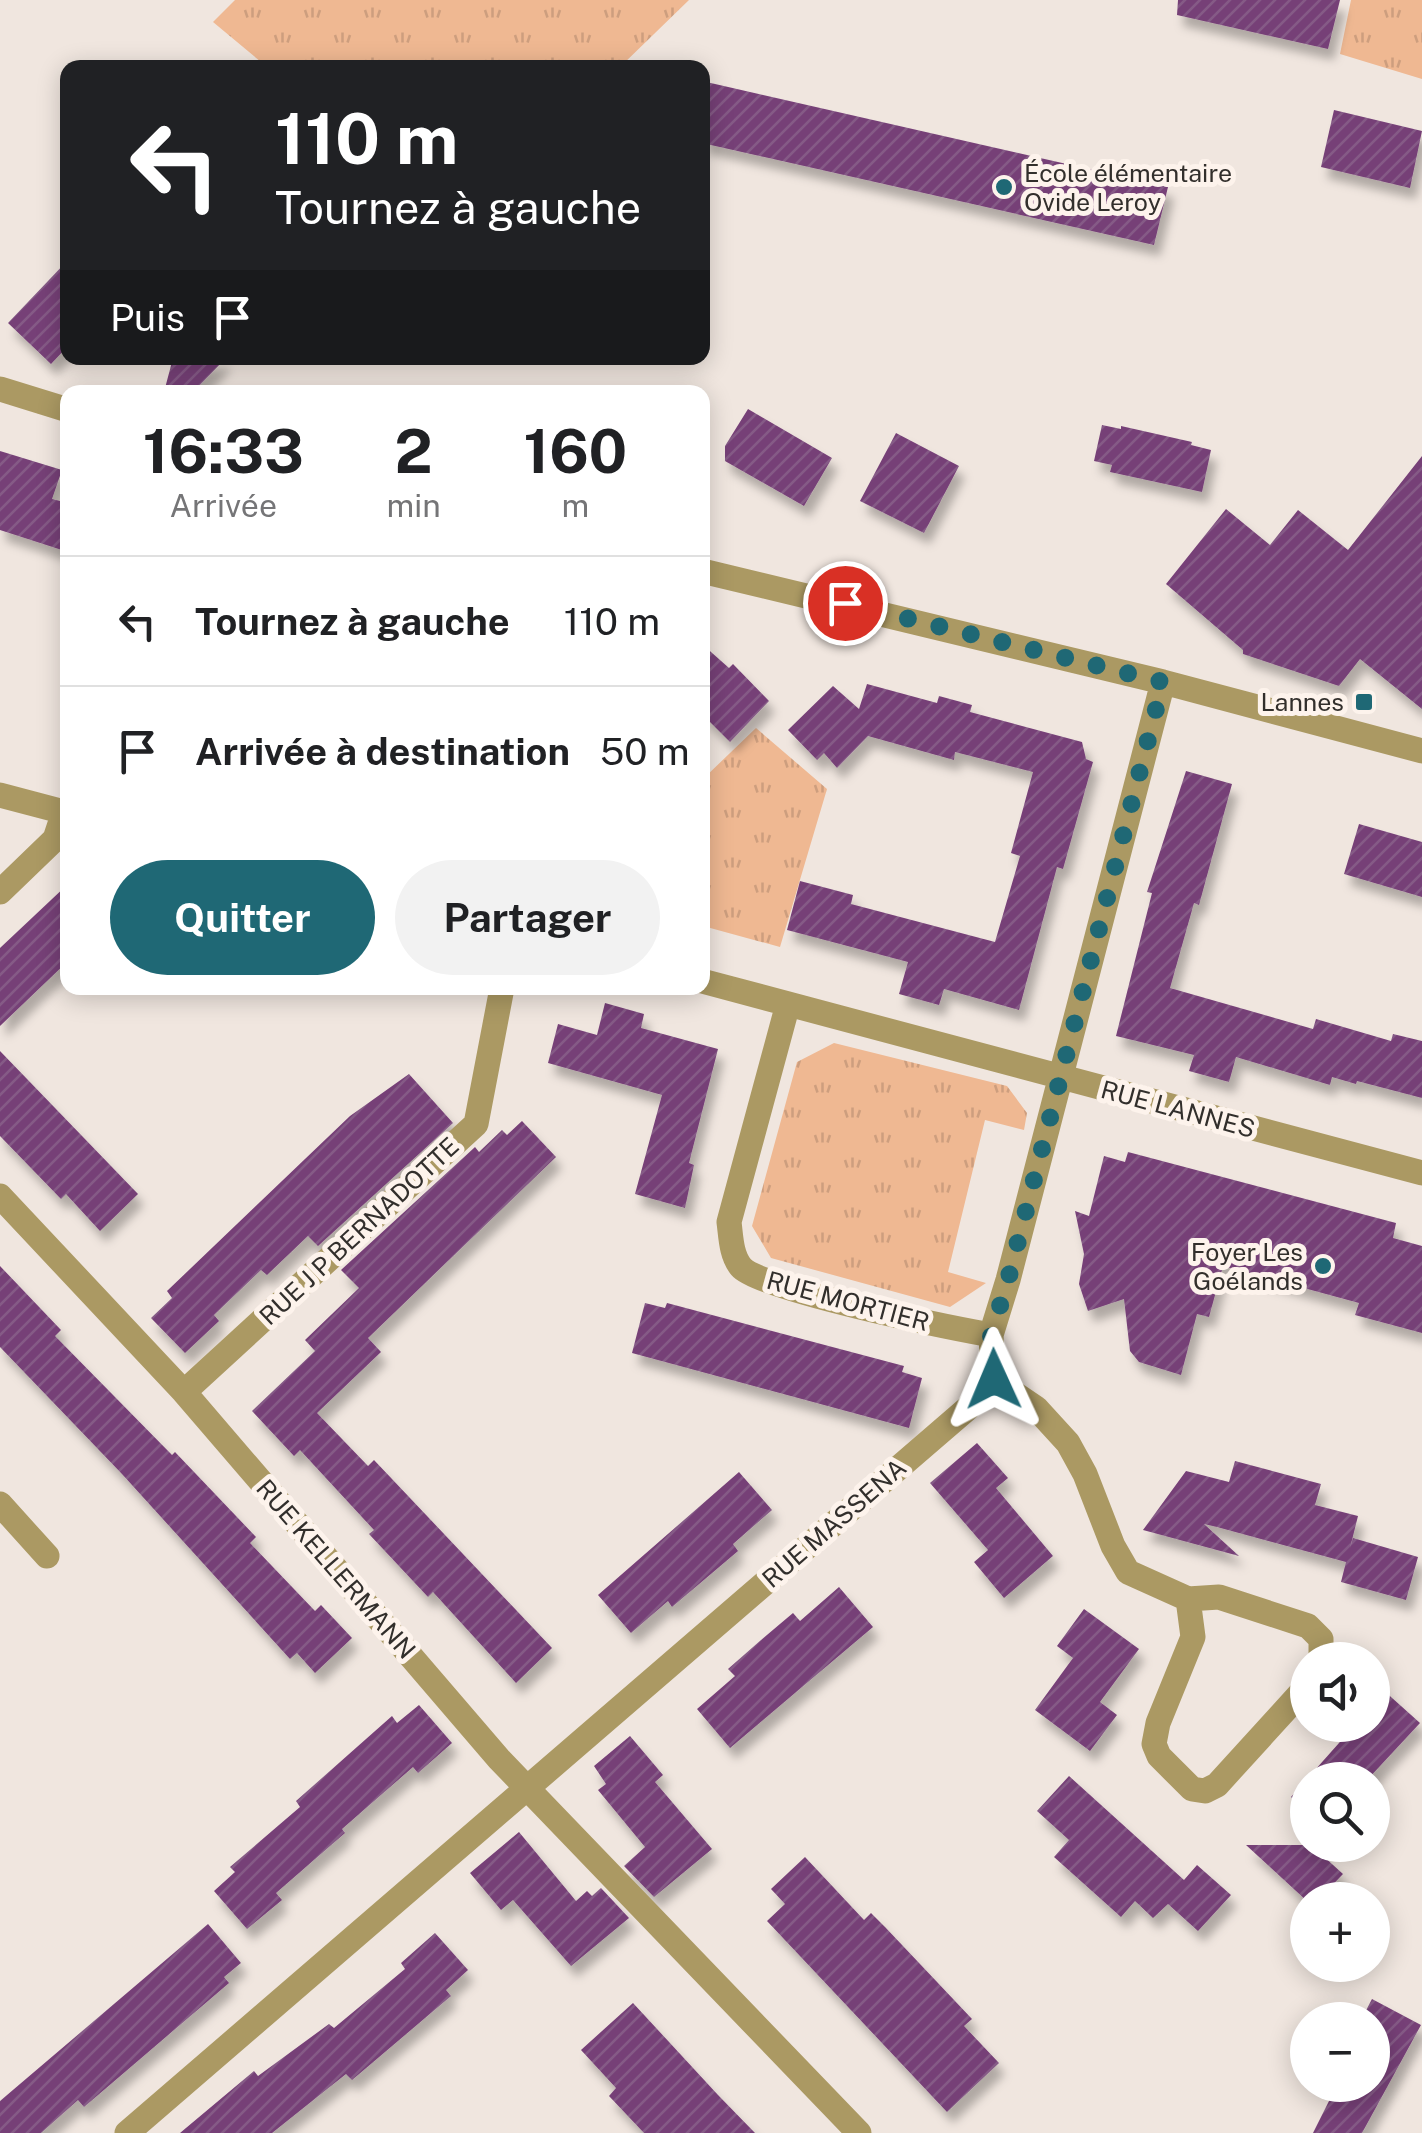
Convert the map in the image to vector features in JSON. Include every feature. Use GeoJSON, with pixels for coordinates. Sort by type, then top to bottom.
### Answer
{"type":"FeatureCollection","features":[{"type":"Feature","properties":{"kind":"street"},"geometry":{"type":"LineString","coordinates":[[0,389],[60,408]]}},
{"type":"Feature","properties":{"kind":"street"},"geometry":{"type":"LineString","coordinates":[[710,572],[1163,682],[1422,751]]}},
{"type":"Feature","properties":{"kind":"street"},"geometry":{"type":"LineString","coordinates":[[1163,682],[991,1335],[994,1379],[1036,1408],[1068,1442],[1128,1572],[1188,1599],[1220,1597],[1308,1626],[1321,1642]]}},
{"type":"Feature","properties":{"kind":"street"},"geometry":{"type":"LineString","coordinates":[[0,795],[60,810]]}},
{"type":"Feature","properties":{"kind":"street"},"geometry":{"type":"LineString","coordinates":[[0,892],[55,838],[60,826]]}},
{"type":"Feature","properties":{"kind":"street","name":"RUE LANNES"},"geometry":{"type":"LineString","coordinates":[[710,983],[1422,1173]]}},
{"type":"Feature","properties":{"kind":"street","name":"RUE J P BERNADOTTE"},"geometry":{"type":"LineString","coordinates":[[184,1392],[476,1124],[501,995]]}},
{"type":"Feature","properties":{"kind":"street","name":"RUE MORTIER"},"geometry":{"type":"LineString","coordinates":[[788,1004],[729,1222],[732,1249],[742,1269],[767,1282],[991,1335]]}},
{"type":"Feature","properties":{"kind":"street","name":"RUE KELLERMANN"},"geometry":{"type":"LineString","coordinates":[[0,1196],[184,1392],[526,1786],[859,2133]]}},
{"type":"Feature","properties":{"kind":"street","name":"RUE MASSENA"},"geometry":{"type":"LineString","coordinates":[[127,2133],[968,1408],[994,1379]]}},
{"type":"Feature","properties":{"kind":"street"},"geometry":{"type":"LineString","coordinates":[[0,1504],[46,1556]]}},
{"type":"Feature","properties":{"kind":"street"},"geometry":{"type":"LineString","coordinates":[[1188,1599],[1192,1637],[1158,1723],[1154,1744],[1159,1756],[1192,1788],[1205,1791],[1217,1785],[1290,1705]]}},
{"type":"Feature","properties":{"kind":"green space"},"geometry":{"type":"Polygon","coordinates":[[[235,0],[689,0],[627,60],[259,60],[213,22],[235,0]]]}},
{"type":"Feature","properties":{"kind":"green space"},"geometry":{"type":"Polygon","coordinates":[[[1351,0],[1422,0],[1422,79],[1340,54],[1351,0]]]}},
{"type":"Feature","properties":{"kind":"green space"},"geometry":{"type":"Polygon","coordinates":[[[756,728],[827,789],[780,947],[710,928],[710,772],[756,728]]]}},
{"type":"Feature","properties":{"kind":"green space"},"geometry":{"type":"Polygon","coordinates":[[[834,1043],[1007,1086],[1027,1113],[1024,1130],[985,1120],[948,1272],[986,1283],[950,1307],[771,1258],[752,1226],[797,1062],[834,1043]]]}},
{"type":"Feature","properties":{"kind":"building"},"geometry":{"type":"Polygon","coordinates":[[[1178,0],[1340,0],[1328,49],[1177,15],[1178,0]]]}},
{"type":"Feature","properties":{"kind":"building"},"geometry":{"type":"Polygon","coordinates":[[[710,83],[1168,187],[1154,245],[710,145],[710,83]]]}},
{"type":"Feature","properties":{"kind":"building"},"geometry":{"type":"Polygon","coordinates":[[[1334,110],[1422,131],[1410,188],[1321,167],[1334,110]]]}},
{"type":"Feature","properties":{"kind":"building"},"geometry":{"type":"Polygon","coordinates":[[[60,268],[60,354],[51,364],[8,323],[60,268]]]}},
{"type":"Feature","properties":{"kind":"building"},"geometry":{"type":"Polygon","coordinates":[[[171,365],[219,365],[200,385],[166,385],[171,365]]]}},
{"type":"Feature","properties":{"kind":"building"},"geometry":{"type":"Polygon","coordinates":[[[748,409],[832,458],[804,506],[725,461],[725,446],[748,409]]]}},
{"type":"Feature","properties":{"kind":"building"},"geometry":{"type":"Polygon","coordinates":[[[1102,425],[1192,442],[1191,445],[1211,450],[1202,492],[1110,472],[1112,465],[1094,461],[1102,425]]]}},
{"type":"Feature","properties":{"kind":"building"},"geometry":{"type":"Polygon","coordinates":[[[896,433],[959,466],[924,533],[860,501],[896,433]]]}},
{"type":"Feature","properties":{"kind":"building"},"geometry":{"type":"Polygon","coordinates":[[[0,451],[60,469],[52,499],[60,501],[60,549],[0,530],[0,451]]]}},
{"type":"Feature","properties":{"kind":"building"},"geometry":{"type":"Polygon","coordinates":[[[1422,456],[1422,709],[1360,659],[1339,686],[1243,654],[1166,584],[1226,509],[1270,545],[1298,510],[1348,550],[1422,456]]]}},
{"type":"Feature","properties":{"kind":"building"},"geometry":{"type":"Polygon","coordinates":[[[710,651],[729,668],[733,664],[769,701],[730,742],[710,722],[710,651]]]}},
{"type":"Feature","properties":{"kind":"building"},"geometry":{"type":"Polygon","coordinates":[[[867,684],[937,703],[939,696],[972,705],[970,712],[1082,742],[1086,759],[1093,762],[1063,869],[1057,867],[1019,1010],[944,989],[939,1005],[899,994],[908,962],[787,930],[800,881],[853,895],[851,904],[995,942],[1020,856],[1011,853],[1033,772],[955,752],[954,760],[868,736],[837,768],[824,753],[817,760],[788,730],[833,686],[859,709],[867,684]]]}},
{"type":"Feature","properties":{"kind":"building"},"geometry":{"type":"Polygon","coordinates":[[[1186,771],[1232,784],[1199,905],[1194,903],[1170,988],[1313,1029],[1316,1019],[1391,1041],[1393,1034],[1422,1041],[1422,1098],[1332,1077],[1330,1085],[1236,1057],[1229,1082],[1189,1071],[1194,1055],[1116,1036],[1152,893],[1147,892],[1186,771]]]}},
{"type":"Feature","properties":{"kind":"building"},"geometry":{"type":"Polygon","coordinates":[[[1359,824],[1422,842],[1422,897],[1344,874],[1359,824]]]}},
{"type":"Feature","properties":{"kind":"building"},"geometry":{"type":"Polygon","coordinates":[[[60,892],[60,969],[0,1026],[0,948],[60,892]]]}},
{"type":"Feature","properties":{"kind":"building"},"geometry":{"type":"Polygon","coordinates":[[[605,1003],[644,1014],[641,1028],[718,1049],[689,1163],[694,1165],[685,1208],[635,1194],[662,1095],[548,1063],[558,1024],[597,1035],[605,1003]]]}},
{"type":"Feature","properties":{"kind":"building"},"geometry":{"type":"Polygon","coordinates":[[[0,1051],[138,1194],[100,1231],[66,1194],[61,1199],[0,1136],[0,1051]]]}},
{"type":"Feature","properties":{"kind":"building"},"geometry":{"type":"Polygon","coordinates":[[[409,1074],[453,1123],[318,1246],[308,1236],[267,1275],[261,1270],[214,1315],[219,1321],[185,1353],[151,1318],[172,1298],[167,1291],[350,1116],[409,1074]]]}},
{"type":"Feature","properties":{"kind":"building"},"geometry":{"type":"Polygon","coordinates":[[[522,1121],[556,1157],[368,1338],[381,1352],[317,1413],[368,1466],[374,1460],[552,1648],[516,1683],[433,1592],[428,1597],[369,1534],[374,1530],[300,1450],[294,1456],[252,1411],[315,1351],[305,1340],[359,1288],[341,1270],[475,1147],[479,1152],[502,1130],[507,1135],[522,1121]]]}},
{"type":"Feature","properties":{"kind":"building","name":"Foyer Les Goélands"},"geometry":{"type":"Polygon","coordinates":[[[1128,1152],[1396,1223],[1393,1238],[1422,1246],[1422,1333],[1355,1315],[1359,1303],[1223,1266],[1209,1317],[1197,1314],[1181,1375],[1139,1362],[1130,1351],[1124,1299],[1088,1311],[1079,1284],[1084,1254],[1075,1211],[1089,1216],[1104,1156],[1125,1162],[1128,1152]]]}},
{"type":"Feature","properties":{"kind":"building"},"geometry":{"type":"Polygon","coordinates":[[[0,1266],[61,1330],[55,1336],[256,1537],[250,1543],[315,1611],[321,1605],[352,1638],[315,1673],[297,1653],[290,1659],[0,1347],[0,1266]]]}},
{"type":"Feature","properties":{"kind":"building"},"geometry":{"type":"Polygon","coordinates":[[[645,1303],[665,1308],[667,1303],[904,1366],[902,1372],[922,1378],[909,1428],[632,1353],[645,1303]]]}},
{"type":"Feature","properties":{"kind":"building"},"geometry":{"type":"Polygon","coordinates":[[[977,1443],[1008,1478],[996,1488],[1053,1556],[1004,1598],[974,1562],[988,1550],[930,1483],[977,1443]]]}},
{"type":"Feature","properties":{"kind":"building"},"geometry":{"type":"Polygon","coordinates":[[[1235,1461],[1321,1484],[1315,1505],[1358,1516],[1350,1548],[1353,1538],[1418,1557],[1406,1600],[1341,1582],[1346,1562],[1217,1527],[1204,1524],[1239,1556],[1143,1530],[1186,1471],[1229,1482],[1235,1461]]]}},
{"type":"Feature","properties":{"kind":"building"},"geometry":{"type":"Polygon","coordinates":[[[739,1472],[772,1510],[733,1544],[738,1551],[672,1607],[668,1601],[631,1633],[598,1595],[739,1472]]]}},
{"type":"Feature","properties":{"kind":"building"},"geometry":{"type":"Polygon","coordinates":[[[839,1587],[873,1627],[730,1748],[697,1709],[735,1676],[728,1669],[761,1640],[793,1613],[800,1621],[839,1587]]]}},
{"type":"Feature","properties":{"kind":"building"},"geometry":{"type":"Polygon","coordinates":[[[1084,1609],[1139,1649],[1100,1702],[1117,1715],[1090,1751],[1035,1710],[1073,1658],[1057,1646],[1084,1609]]]}},
{"type":"Feature","properties":{"kind":"building"},"geometry":{"type":"Polygon","coordinates":[[[1390,1696],[1420,1723],[1384,1762],[1322,1762],[1340,1742],[1390,1742],[1390,1696]]]}},
{"type":"Feature","properties":{"kind":"building"},"geometry":{"type":"Polygon","coordinates":[[[419,1705],[452,1743],[418,1773],[413,1767],[342,1829],[345,1833],[276,1893],[282,1900],[247,1929],[214,1891],[235,1872],[230,1867],[300,1807],[296,1801],[392,1716],[397,1723],[419,1705]]]}},
{"type":"Feature","properties":{"kind":"building"},"geometry":{"type":"Polygon","coordinates":[[[630,1736],[663,1775],[655,1782],[712,1849],[654,1897],[624,1866],[645,1847],[598,1790],[606,1784],[594,1766],[630,1736]]]}},
{"type":"Feature","properties":{"kind":"building"},"geometry":{"type":"Polygon","coordinates":[[[1069,1776],[1184,1880],[1197,1865],[1231,1895],[1198,1931],[1168,1904],[1153,1918],[1135,1901],[1121,1917],[1054,1857],[1069,1840],[1037,1811],[1069,1776]]]}},
{"type":"Feature","properties":{"kind":"building"},"geometry":{"type":"Polygon","coordinates":[[[519,1832],[576,1901],[587,1891],[592,1896],[601,1888],[629,1918],[571,1966],[513,1900],[501,1910],[470,1873],[519,1832]]]}},
{"type":"Feature","properties":{"kind":"building"},"geometry":{"type":"Polygon","coordinates":[[[1246,1845],[1290,1845],[1290,1862],[1330,1862],[1343,1874],[1335,1882],[1290,1882],[1290,1885],[1246,1845]]]}},
{"type":"Feature","properties":{"kind":"building"},"geometry":{"type":"Polygon","coordinates":[[[805,1857],[864,1920],[871,1913],[972,2019],[964,2026],[999,2063],[947,2112],[767,1921],[785,1904],[771,1889],[805,1857]]]}},
{"type":"Feature","properties":{"kind":"building"},"geometry":{"type":"Polygon","coordinates":[[[208,1924],[241,1963],[224,1977],[229,1983],[84,2107],[78,2100],[41,2133],[0,2133],[0,2101],[208,1924]]]}},
{"type":"Feature","properties":{"kind":"building"},"geometry":{"type":"Polygon","coordinates":[[[435,1933],[468,1970],[446,1990],[451,1996],[352,2080],[346,2074],[272,2133],[180,2133],[254,2071],[258,2076],[329,2024],[334,2028],[405,1969],[401,1963],[435,1933]]]}},
{"type":"Feature","properties":{"kind":"building"},"geometry":{"type":"Polygon","coordinates":[[[633,2003],[755,2133],[644,2133],[609,2096],[616,2088],[581,2050],[633,2003]]]}},
{"type":"Feature","properties":{"kind":"building"},"geometry":{"type":"Polygon","coordinates":[[[1390,2009],[1421,2025],[1390,2082],[1390,2009]]]}},
{"type":"Feature","properties":{"kind":"building"},"geometry":{"type":"Polygon","coordinates":[[[1328,2102],[1379,2102],[1362,2133],[1313,2133],[1328,2102]]]}},
{"type":"Feature","properties":{"kind":"place","name":"École élémentaire Ovide Leroy"},"geometry":{"type":"Point","coordinates":[1004,187]}},
{"type":"Feature","properties":{"kind":"place","name":"Lannes"},"geometry":{"type":"Point","coordinates":[1364,702]}},
{"type":"Feature","properties":{"kind":"place","name":"Foyer Les Goélands"},"geometry":{"type":"Point","coordinates":[1323,1266]}},
{"type":"Feature","properties":{"kind":"route"},"geometry":{"type":"LineString","coordinates":[[845,603],[1163,682],[991,1335],[994,1379]]}}]}
